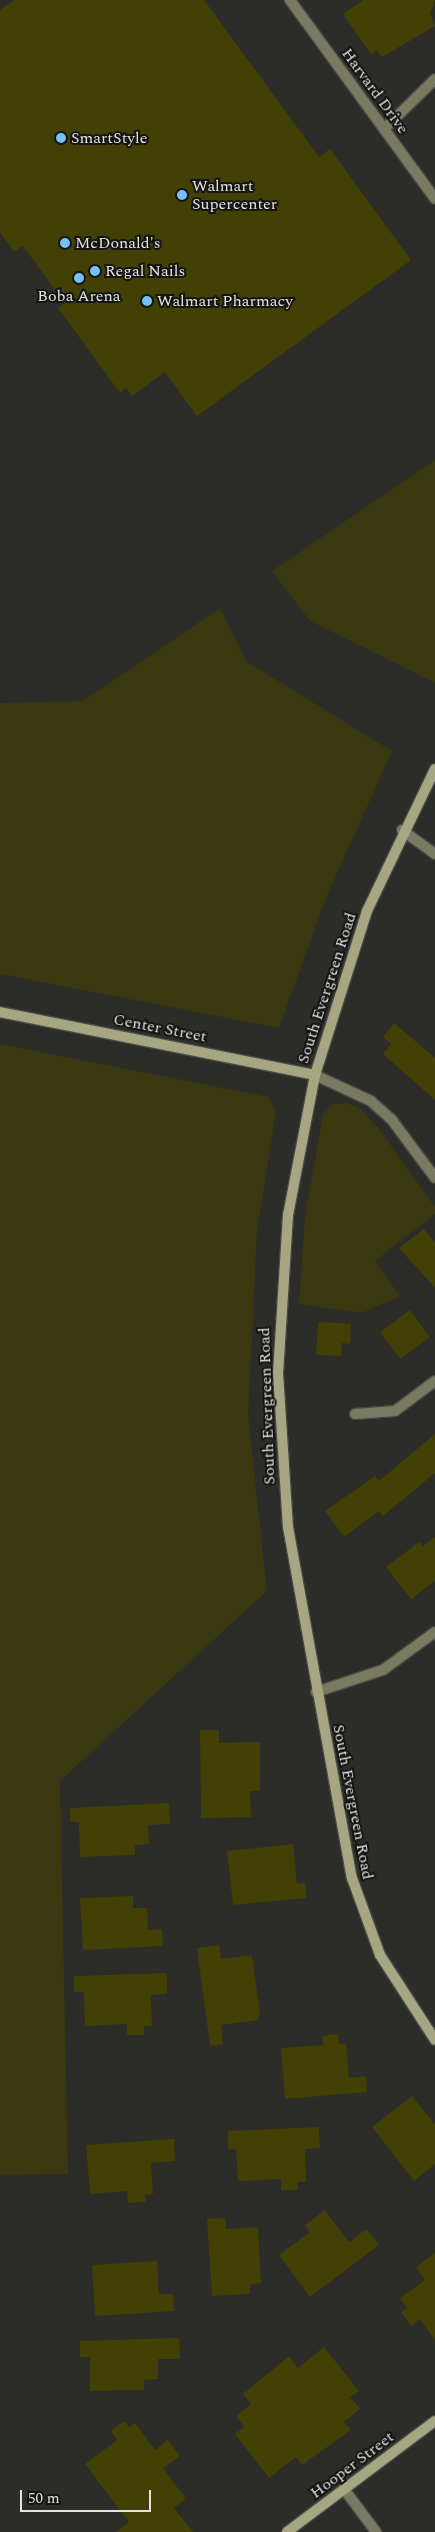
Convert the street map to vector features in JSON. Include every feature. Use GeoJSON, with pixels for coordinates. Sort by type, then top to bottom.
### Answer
{"type":"FeatureCollection","features":[{"type":"Feature","properties":{"kind":"main road","name":"South Evergreen Road"},"geometry":{"type":"LineString","coordinates":[[435,770],[402,830],[338,992],[315,1076],[288,1215],[278,1373],[288,1527],[316,1692],[352,1878],[364,1916],[393,1978],[435,2040]]}},
{"type":"Feature","properties":{"kind":"main road","name":"Center Street"},"geometry":{"type":"LineString","coordinates":[[0,1012],[315,1076]]}},
{"type":"Feature","properties":{"kind":"main road","name":"Hooper Street"},"geometry":{"type":"LineString","coordinates":[[287,2532],[435,2421]]}},
{"type":"Feature","properties":{"kind":"street","name":"Harvard Drive"},"geometry":{"type":"LineString","coordinates":[[290,0],[435,199]]}},
{"type":"Feature","properties":{"kind":"street"},"geometry":{"type":"LineString","coordinates":[[384,130],[435,79]]}},
{"type":"Feature","properties":{"kind":"street"},"geometry":{"type":"LineString","coordinates":[[402,830],[435,854]]}},
{"type":"Feature","properties":{"kind":"street"},"geometry":{"type":"LineString","coordinates":[[315,1076],[371,1100],[392,1120],[435,1178]]}},
{"type":"Feature","properties":{"kind":"street"},"geometry":{"type":"LineString","coordinates":[[355,1414],[395,1411],[435,1381]]}},
{"type":"Feature","properties":{"kind":"street"},"geometry":{"type":"LineString","coordinates":[[316,1692],[383,1670],[435,1632]]}},
{"type":"Feature","properties":{"kind":"street"},"geometry":{"type":"LineString","coordinates":[[344,2489],[376,2532]]}},
{"type":"Feature","properties":{"kind":"shaded area"},"geometry":{"type":"Polygon","coordinates":[[[435,460],[435,683],[310,621],[272,571],[435,460]]]}},
{"type":"Feature","properties":{"kind":"shaded area"},"geometry":{"type":"Polygon","coordinates":[[[220,608],[246,661],[392,751],[326,898],[279,1028],[0,974],[0,703],[83,701],[220,608]]]}},
{"type":"Feature","properties":{"kind":"shaded area"},"geometry":{"type":"Polygon","coordinates":[[[0,1044],[269,1097],[276,1110],[257,1232],[248,1415],[267,1591],[60,1781],[68,2174],[0,2175],[0,1044]]]}},
{"type":"Feature","properties":{"kind":"shaded area"},"geometry":{"type":"Polygon","coordinates":[[[347,1103],[361,1109],[379,1129],[435,1207],[435,1214],[375,1261],[400,1296],[362,1313],[299,1304],[305,1216],[323,1114],[333,1104],[347,1103]]]}},
{"type":"Feature","properties":{"kind":"building","name":"Walmart Supercenter"},"geometry":{"type":"Polygon","coordinates":[[[14,0],[204,0],[319,157],[330,149],[411,260],[197,416],[165,372],[132,396],[126,388],[120,393],[58,308],[65,303],[23,246],[14,252],[0,232],[0,10],[14,0]]]}},
{"type":"Feature","properties":{"kind":"building"},"geometry":{"type":"Polygon","coordinates":[[[363,0],[435,0],[430,13],[435,26],[382,57],[376,50],[371,54],[343,14],[363,0]]]}},
{"type":"Feature","properties":{"kind":"building"},"geometry":{"type":"Polygon","coordinates":[[[394,1023],[435,1058],[435,1100],[383,1054],[391,1044],[383,1037],[394,1023]]]}},
{"type":"Feature","properties":{"kind":"building"},"geometry":{"type":"Polygon","coordinates":[[[424,1229],[435,1243],[435,1288],[399,1248],[424,1229]]]}},
{"type":"Feature","properties":{"kind":"building"},"geometry":{"type":"Polygon","coordinates":[[[410,1310],[430,1337],[400,1359],[380,1332],[410,1310]]]}},
{"type":"Feature","properties":{"kind":"building"},"geometry":{"type":"Polygon","coordinates":[[[318,1322],[351,1324],[350,1344],[342,1343],[341,1356],[316,1355],[318,1322]]]}},
{"type":"Feature","properties":{"kind":"building"},"geometry":{"type":"Polygon","coordinates":[[[435,1434],[435,1473],[383,1516],[379,1511],[344,1537],[325,1511],[375,1476],[379,1481],[435,1434]]]}},
{"type":"Feature","properties":{"kind":"building"},"geometry":{"type":"Polygon","coordinates":[[[435,1537],[435,1581],[411,1599],[386,1567],[419,1542],[423,1546],[435,1537]]]}},
{"type":"Feature","properties":{"kind":"building"},"geometry":{"type":"Polygon","coordinates":[[[200,1730],[219,1730],[219,1743],[260,1742],[260,1791],[250,1791],[251,1817],[201,1818],[200,1730]]]}},
{"type":"Feature","properties":{"kind":"building"},"geometry":{"type":"Polygon","coordinates":[[[169,1803],[170,1824],[148,1825],[149,1844],[135,1845],[135,1855],[80,1857],[79,1822],[70,1822],[70,1808],[169,1803]]]}},
{"type":"Feature","properties":{"kind":"building"},"geometry":{"type":"Polygon","coordinates":[[[293,1844],[297,1884],[305,1883],[307,1898],[233,1905],[227,1851],[293,1844]]]}},
{"type":"Feature","properties":{"kind":"building"},"geometry":{"type":"Polygon","coordinates":[[[133,1896],[133,1908],[147,1908],[148,1930],[162,1929],[163,1946],[83,1950],[80,1898],[133,1896]]]}},
{"type":"Feature","properties":{"kind":"building"},"geometry":{"type":"Polygon","coordinates":[[[219,1945],[221,1959],[252,1955],[260,2014],[257,2020],[221,2025],[223,2044],[210,2046],[197,1948],[219,1945]]]}},
{"type":"Feature","properties":{"kind":"building"},"geometry":{"type":"Polygon","coordinates":[[[167,1973],[167,1994],[151,1995],[152,2026],[144,2026],[144,2035],[127,2035],[127,2024],[85,2026],[84,1992],[74,1992],[74,1976],[167,1973]]]}},
{"type":"Feature","properties":{"kind":"building"},"geometry":{"type":"Polygon","coordinates":[[[338,2034],[339,2044],[346,2043],[349,2078],[366,2076],[367,2092],[285,2099],[281,2048],[323,2045],[322,2036],[338,2034]]]}},
{"type":"Feature","properties":{"kind":"building"},"geometry":{"type":"Polygon","coordinates":[[[412,2096],[435,2125],[435,2164],[414,2181],[372,2127],[412,2096]]]}},
{"type":"Feature","properties":{"kind":"building"},"geometry":{"type":"Polygon","coordinates":[[[319,2127],[320,2148],[305,2149],[306,2182],[298,2182],[298,2190],[281,2190],[281,2179],[238,2181],[236,2149],[228,2149],[228,2131],[319,2127]]]}},
{"type":"Feature","properties":{"kind":"building"},"geometry":{"type":"Polygon","coordinates":[[[174,2139],[175,2161],[151,2163],[153,2194],[145,2195],[146,2202],[128,2203],[127,2191],[90,2194],[86,2145],[174,2139]]]}},
{"type":"Feature","properties":{"kind":"building"},"geometry":{"type":"Polygon","coordinates":[[[325,2210],[349,2242],[366,2229],[379,2245],[310,2297],[279,2255],[310,2232],[305,2225],[325,2210]]]}},
{"type":"Feature","properties":{"kind":"building"},"geometry":{"type":"Polygon","coordinates":[[[225,2218],[226,2229],[258,2227],[261,2283],[250,2284],[250,2294],[212,2296],[207,2219],[225,2218]]]}},
{"type":"Feature","properties":{"kind":"building"},"geometry":{"type":"Polygon","coordinates":[[[435,2253],[435,2340],[420,2319],[411,2326],[401,2312],[407,2308],[400,2298],[425,2280],[416,2267],[435,2253]]]}},
{"type":"Feature","properties":{"kind":"building"},"geometry":{"type":"Polygon","coordinates":[[[157,2261],[159,2294],[173,2294],[174,2311],[95,2316],[92,2265],[157,2261]]]}},
{"type":"Feature","properties":{"kind":"building"},"geometry":{"type":"Polygon","coordinates":[[[179,2338],[180,2359],[158,2359],[158,2379],[144,2380],[144,2390],[90,2391],[90,2357],[80,2357],[80,2341],[179,2338]]]}},
{"type":"Feature","properties":{"kind":"building"},"geometry":{"type":"Polygon","coordinates":[[[324,2347],[359,2391],[350,2397],[360,2409],[344,2422],[351,2430],[302,2465],[296,2457],[269,2478],[235,2434],[244,2427],[236,2416],[251,2404],[243,2394],[289,2356],[298,2368],[324,2347]]]}},
{"type":"Feature","properties":{"kind":"building"},"geometry":{"type":"Polygon","coordinates":[[[124,2421],[129,2427],[135,2423],[155,2450],[168,2440],[180,2456],[163,2468],[186,2499],[174,2508],[193,2532],[116,2532],[129,2522],[85,2464],[117,2440],[111,2431],[124,2421]]]}},
{"type":"Feature","properties":{"kind":"place","name":"SmartStyle"},"geometry":{"type":"Point","coordinates":[61,138]}},
{"type":"Feature","properties":{"kind":"place","name":"Walmart Supercenter"},"geometry":{"type":"Point","coordinates":[182,195]}},
{"type":"Feature","properties":{"kind":"place","name":"McDonald's"},"geometry":{"type":"Point","coordinates":[65,243]}},
{"type":"Feature","properties":{"kind":"place","name":"Regal Nails"},"geometry":{"type":"Point","coordinates":[95,271]}},
{"type":"Feature","properties":{"kind":"place","name":"Boba Arena"},"geometry":{"type":"Point","coordinates":[79,278]}},
{"type":"Feature","properties":{"kind":"place","name":"Walmart Pharmacy"},"geometry":{"type":"Point","coordinates":[147,301]}}]}
